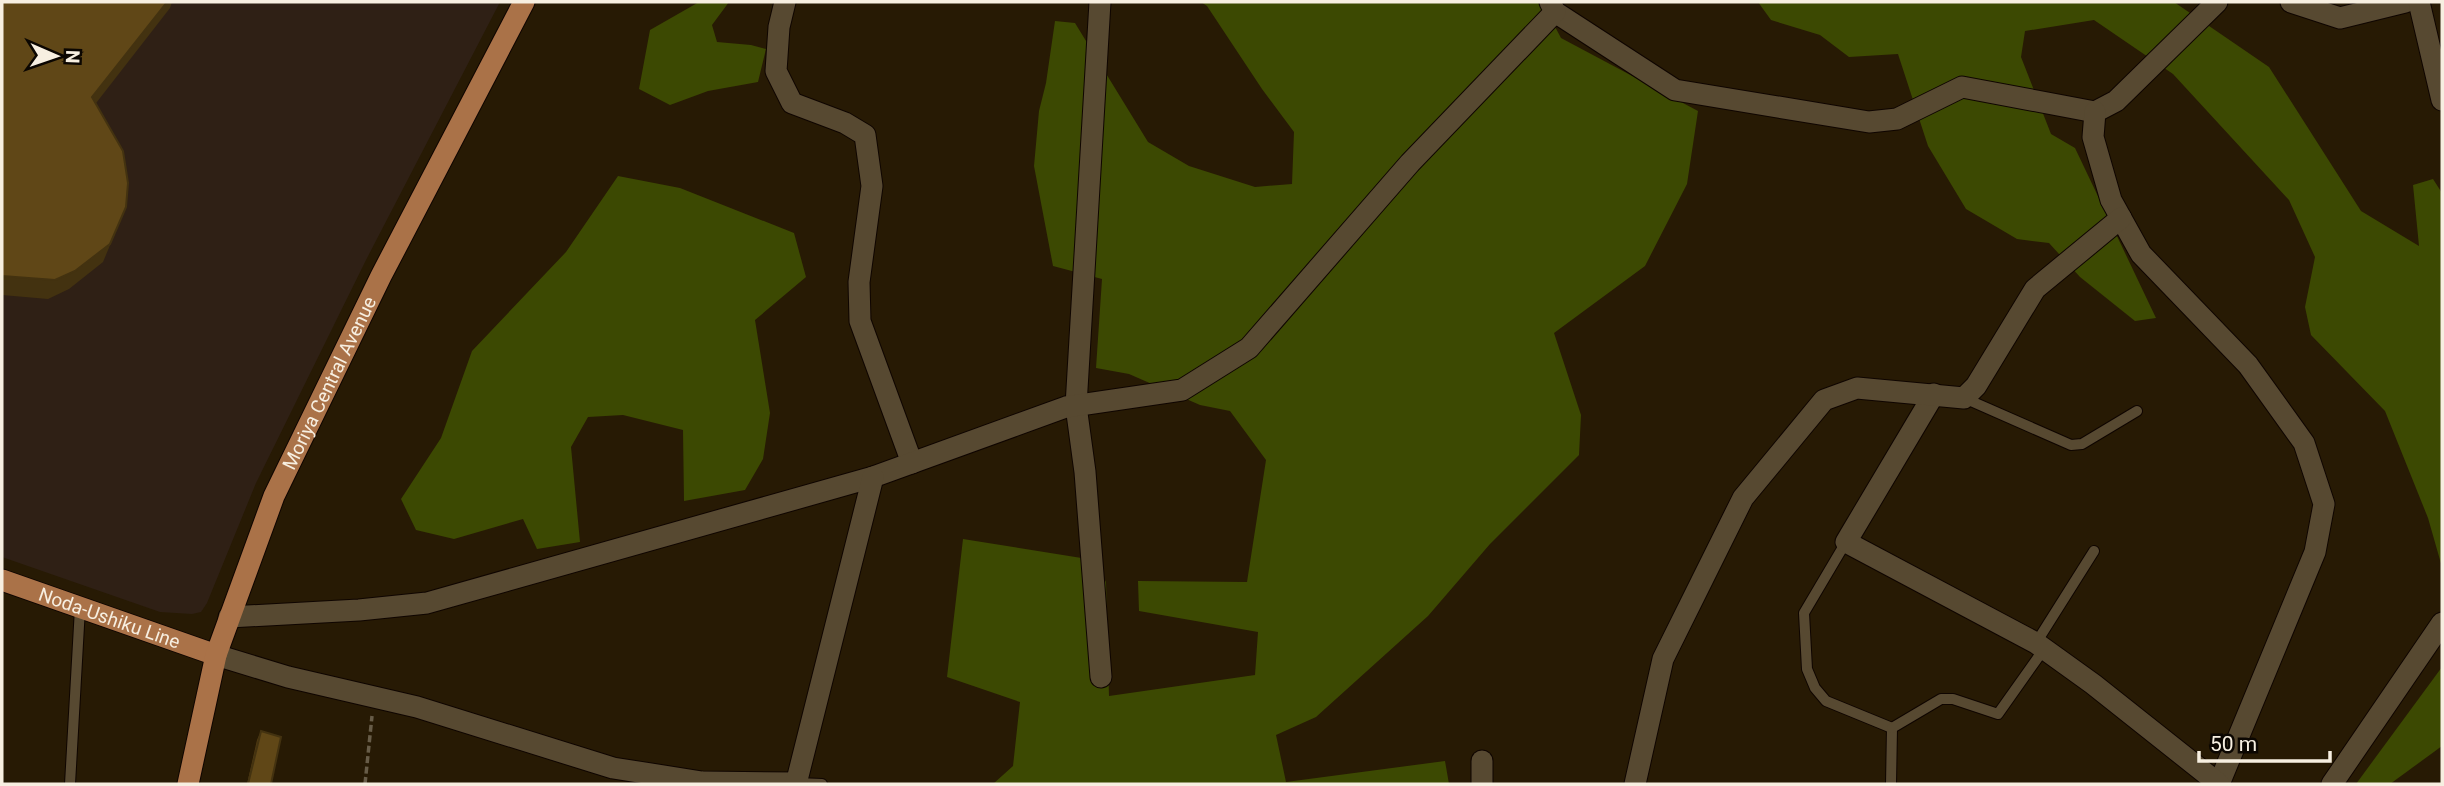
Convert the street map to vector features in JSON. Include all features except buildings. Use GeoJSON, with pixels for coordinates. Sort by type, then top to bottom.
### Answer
{"type":"FeatureCollection","features":[{"type":"Feature","properties":{"kind":"main road","name":"Moriya Central Avenue"},"geometry":{"type":"LineString","coordinates":[[188,784],[216,655],[280,484],[381,276],[524,2]]}},
{"type":"Feature","properties":{"kind":"main road","name":"Noda-Ushiku Line"},"geometry":{"type":"LineString","coordinates":[[2,580],[216,655]]}},
{"type":"Feature","properties":{"kind":"street"},"geometry":{"type":"LineString","coordinates":[[785,2],[779,27],[776,71],[792,103],[845,123],[865,135],[872,186],[859,282],[860,321],[912,463]]}},
{"type":"Feature","properties":{"kind":"street"},"geometry":{"type":"LineString","coordinates":[[1100,2],[1076,406],[1085,472],[1101,677]]}},
{"type":"Feature","properties":{"kind":"street"},"geometry":{"type":"LineString","coordinates":[[229,617],[359,610],[427,603],[873,477],[1066,407],[1182,390],[1249,348],[1410,163],[1552,7],[1675,90],[1869,121],[1897,119],[1962,87],[2095,112],[2116,101],[2217,2]]}},
{"type":"Feature","properties":{"kind":"street"},"geometry":{"type":"LineString","coordinates":[[2291,2],[2340,18],[2405,2]]}},
{"type":"Feature","properties":{"kind":"street"},"geometry":{"type":"LineString","coordinates":[[2419,2],[2442,100]]}},
{"type":"Feature","properties":{"kind":"street"},"geometry":{"type":"LineString","coordinates":[[1934,394],[1846,542],[2040,646],[2093,684],[2219,784],[2315,552],[2324,504],[2304,443],[2248,365],[2141,254],[2111,200],[2092,137],[2095,112]]}},
{"type":"Feature","properties":{"kind":"street"},"geometry":{"type":"LineString","coordinates":[[1635,784],[1663,659],[1743,498],[1824,400],[1857,388],[1964,398],[1976,386],[2035,289],[2121,218]]}},
{"type":"Feature","properties":{"kind":"street"},"geometry":{"type":"LineString","coordinates":[[216,655],[288,677],[416,707],[613,768],[702,782],[797,783],[873,477]]}},
{"type":"Feature","properties":{"kind":"street"},"geometry":{"type":"LineString","coordinates":[[2332,784],[2442,623]]}},
{"type":"Feature","properties":{"kind":"street"},"geometry":{"type":"LineString","coordinates":[[1482,761],[1482,784]]}},
{"type":"Feature","properties":{"kind":"lane"},"geometry":{"type":"LineString","coordinates":[[1964,398],[2071,445],[2082,444],[2137,411]]}},
{"type":"Feature","properties":{"kind":"lane"},"geometry":{"type":"LineString","coordinates":[[1846,542],[1804,613],[1807,669],[1815,688],[1826,701],[1892,728]]}},
{"type":"Feature","properties":{"kind":"lane"},"geometry":{"type":"LineString","coordinates":[[1892,728],[1941,699],[1953,699],[1998,714],[2094,551]]}},
{"type":"Feature","properties":{"kind":"lane"},"geometry":{"type":"LineString","coordinates":[[70,784],[80,608]]}},
{"type":"Feature","properties":{"kind":"lane"},"geometry":{"type":"LineString","coordinates":[[1891,784],[1892,728]]}},
{"type":"Feature","properties":{"kind":"lane"},"geometry":{"type":"LineString","coordinates":[[797,783],[822,784]]}},
{"type":"Feature","properties":{"kind":"path"},"geometry":{"type":"LineString","coordinates":[[365,784],[373,697]]}},
{"type":"Feature","properties":{"kind":"shaded area"},"geometry":{"type":"Polygon","coordinates":[[[2,2],[500,2],[366,260],[256,483],[201,612],[160,612],[2,557],[2,2]]]}},
{"type":"Feature","properties":{"kind":"green space"},"geometry":{"type":"Polygon","coordinates":[[[699,2],[729,2],[712,25],[717,42],[766,49],[758,82],[708,91],[670,105],[639,89],[650,30],[699,2]]]}},
{"type":"Feature","properties":{"kind":"green space"},"geometry":{"type":"Polygon","coordinates":[[[1201,2],[1542,2],[1561,38],[1698,111],[1687,184],[1645,266],[1554,333],[1581,415],[1579,455],[1490,544],[1428,616],[1316,717],[1276,735],[1286,782],[1445,761],[1449,784],[993,784],[1013,766],[1020,702],[947,677],[963,539],[1094,560],[1106,582],[1109,696],[1255,675],[1258,632],[1139,611],[1138,581],[1247,582],[1266,460],[1230,411],[1200,405],[1129,374],[1096,368],[1102,279],[1053,266],[1034,166],[1039,111],[1055,21],[1075,23],[1148,142],[1189,166],[1255,187],[1292,184],[1294,132],[1207,6],[1201,2]]]}},
{"type":"Feature","properties":{"kind":"green space"},"geometry":{"type":"Polygon","coordinates":[[[1758,2],[2174,2],[2269,67],[2361,211],[2419,246],[2413,185],[2433,179],[2442,193],[2442,567],[2428,518],[2385,411],[2311,335],[2305,307],[2315,257],[2289,200],[2173,74],[2094,20],[2025,31],[2021,57],[2051,134],[2075,148],[2156,318],[2135,321],[2080,277],[2049,243],[2017,239],[1966,209],[1928,146],[1898,54],[1849,57],[1820,35],[1771,20],[1758,2]]]}},
{"type":"Feature","properties":{"kind":"green space"},"geometry":{"type":"Polygon","coordinates":[[[618,176],[680,188],[794,233],[806,277],[755,320],[770,413],[763,459],[745,490],[684,501],[683,430],[623,415],[588,417],[571,447],[580,542],[537,549],[523,519],[454,539],[416,530],[401,499],[441,438],[472,351],[566,252],[618,176]]]}},
{"type":"Feature","properties":{"kind":"green space"},"geometry":{"type":"Polygon","coordinates":[[[2442,667],[2442,746],[2390,784],[2356,784],[2442,667]]]}}]}
